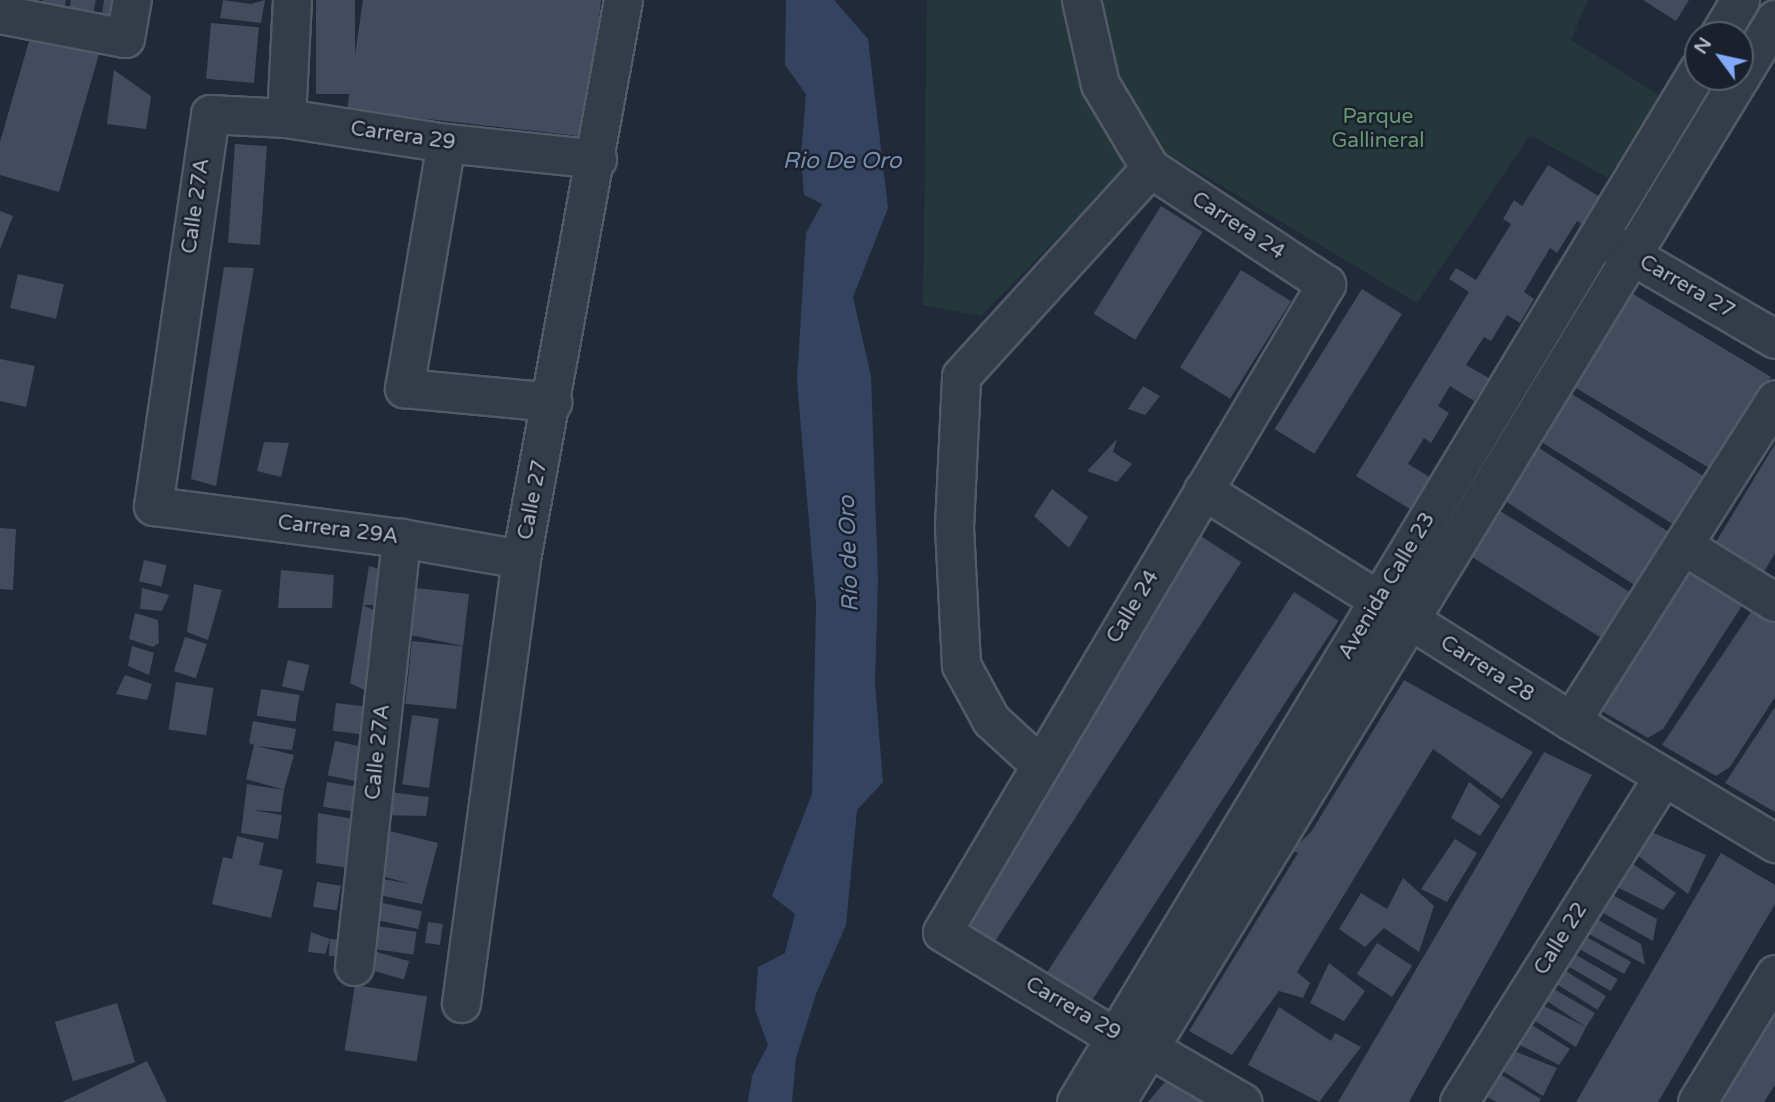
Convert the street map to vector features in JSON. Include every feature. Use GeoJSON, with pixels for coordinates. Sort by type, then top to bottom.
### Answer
{"type":"FeatureCollection","features":[{"type":"Feature","properties":{"kind":"street"},"geometry":{"type":"LineString","coordinates":[[0,14],[125,38],[132,0]]}},
{"type":"Feature","properties":{"kind":"street"},"geometry":{"type":"LineString","coordinates":[[286,118],[292,0]]}},
{"type":"Feature","properties":{"kind":"street","name":"Calle 27"},"geometry":{"type":"LineString","coordinates":[[461,1003],[521,559],[597,159],[623,0]]}},
{"type":"Feature","properties":{"kind":"street"},"geometry":{"type":"LineString","coordinates":[[1040,765],[991,720],[961,665],[954,527],[961,376],[1150,168],[1100,84],[1081,0]]}},
{"type":"Feature","properties":{"kind":"street"},"geometry":{"type":"LineString","coordinates":[[1727,21],[1740,0]]}},
{"type":"Feature","properties":{"kind":"street","name":"Avenida Calle 23"},"geometry":{"type":"LineString","coordinates":[[1754,54],[1775,19]]}},
{"type":"Feature","properties":{"kind":"street","name":"Avenida Calle 23"},"geometry":{"type":"LineString","coordinates":[[1076,1102],[1685,91]]}},
{"type":"Feature","properties":{"kind":"street","name":"Avenida Calle 23"},"geometry":{"type":"LineString","coordinates":[[1116,1102],[1732,91]]}},
{"type":"Feature","properties":{"kind":"street","name":"Carrera 29"},"geometry":{"type":"LineString","coordinates":[[210,114],[286,118],[446,143],[597,159]]}},
{"type":"Feature","properties":{"kind":"street","name":"Calle 27A"},"geometry":{"type":"LineString","coordinates":[[153,506],[210,114]]}},
{"type":"Feature","properties":{"kind":"street"},"geometry":{"type":"LineString","coordinates":[[446,143],[404,388],[552,402]]}},
{"type":"Feature","properties":{"kind":"street","name":"Carrera 24"},"geometry":{"type":"LineString","coordinates":[[1150,168],[1326,284]]}},
{"type":"Feature","properties":{"kind":"street","name":"Carrera 27"},"geometry":{"type":"LineString","coordinates":[[1598,236],[1775,339]]}},
{"type":"Feature","properties":{"kind":"street","name":"Calle 24"},"geometry":{"type":"LineString","coordinates":[[942,932],[1326,284]]}},
{"type":"Feature","properties":{"kind":"street"},"geometry":{"type":"LineString","coordinates":[[1571,722],[1775,399]]}},
{"type":"Feature","properties":{"kind":"street","name":"Carrera 28"},"geometry":{"type":"LineString","coordinates":[[1203,490],[1571,722],[1775,843]]}},
{"type":"Feature","properties":{"kind":"street","name":"Carrera 29A"},"geometry":{"type":"LineString","coordinates":[[153,506],[401,538],[521,559]]}},
{"type":"Feature","properties":{"kind":"street","name":"Calle 27A"},"geometry":{"type":"LineString","coordinates":[[354,966],[401,538]]}},
{"type":"Feature","properties":{"kind":"street"},"geometry":{"type":"LineString","coordinates":[[1683,545],[1775,602]]}},
{"type":"Feature","properties":{"kind":"street","name":"Calle 22"},"geometry":{"type":"LineString","coordinates":[[1459,1102],[1663,776]]}},
{"type":"Feature","properties":{"kind":"street","name":"Carrera 29"},"geometry":{"type":"LineString","coordinates":[[942,932],[1115,1037],[1149,1048],[1242,1102]]}},
{"type":"Feature","properties":{"kind":"street"},"geometry":{"type":"LineString","coordinates":[[1697,1102],[1775,974]]}},
{"type":"Feature","properties":{"kind":"green space","name":"Parque Gallineral"},"geometry":{"type":"Polygon","coordinates":[[[927,0],[1588,0],[1571,40],[1659,95],[1608,178],[1530,135],[1417,303],[1150,143],[981,316],[923,305],[927,0]]]}},
{"type":"Feature","properties":{"kind":"water","name":"Rio De Oro"},"geometry":{"type":"Polygon","coordinates":[[[786,0],[834,0],[868,39],[888,208],[853,297],[871,376],[878,579],[875,683],[883,782],[857,810],[846,925],[816,994],[796,1058],[792,1102],[748,1102],[752,1076],[768,1045],[755,1010],[758,967],[785,953],[795,914],[772,896],[812,794],[816,605],[797,381],[806,233],[822,204],[804,195],[801,156],[806,94],[785,65],[786,0]]]}},
{"type":"Feature","properties":{"kind":"building"},"geometry":{"type":"Polygon","coordinates":[[[43,0],[66,0],[62,18],[40,14],[43,0]]]}},
{"type":"Feature","properties":{"kind":"building"},"geometry":{"type":"Polygon","coordinates":[[[71,0],[96,0],[91,21],[68,16],[71,0]]]}},
{"type":"Feature","properties":{"kind":"building"},"geometry":{"type":"Polygon","coordinates":[[[104,0],[112,0],[110,22],[101,21],[104,0]]]}},
{"type":"Feature","properties":{"kind":"building"},"geometry":{"type":"Polygon","coordinates":[[[223,0],[251,4],[265,0],[261,23],[220,18],[223,0]]]}},
{"type":"Feature","properties":{"kind":"building"},"geometry":{"type":"Polygon","coordinates":[[[316,0],[355,0],[355,94],[316,94],[316,0]]]}},
{"type":"Feature","properties":{"kind":"building"},"geometry":{"type":"Polygon","coordinates":[[[363,0],[601,0],[588,137],[347,110],[363,0]]]}},
{"type":"Feature","properties":{"kind":"building"},"geometry":{"type":"Polygon","coordinates":[[[1643,0],[1689,0],[1676,21],[1643,0]]]}},
{"type":"Feature","properties":{"kind":"building"},"geometry":{"type":"Polygon","coordinates":[[[211,23],[259,27],[254,83],[206,79],[211,23]]]}},
{"type":"Feature","properties":{"kind":"building"},"geometry":{"type":"Polygon","coordinates":[[[31,34],[99,54],[59,192],[0,175],[0,142],[31,34]]]}},
{"type":"Feature","properties":{"kind":"building"},"geometry":{"type":"Polygon","coordinates":[[[114,70],[151,96],[146,129],[107,124],[114,70]]]}},
{"type":"Feature","properties":{"kind":"building"},"geometry":{"type":"Polygon","coordinates":[[[235,144],[267,146],[260,245],[228,243],[235,144]]]}},
{"type":"Feature","properties":{"kind":"building"},"geometry":{"type":"Polygon","coordinates":[[[1548,165],[1600,197],[1583,225],[1577,221],[1557,253],[1550,248],[1524,292],[1534,299],[1520,323],[1507,315],[1491,341],[1484,337],[1466,365],[1489,378],[1474,401],[1450,386],[1438,406],[1449,413],[1431,443],[1424,438],[1408,464],[1430,477],[1410,509],[1356,476],[1469,292],[1449,279],[1456,268],[1476,280],[1511,224],[1503,219],[1514,200],[1522,206],[1548,165]]]}},
{"type":"Feature","properties":{"kind":"building"},"geometry":{"type":"Polygon","coordinates":[[[1161,206],[1203,232],[1135,340],[1094,314],[1161,206]]]}},
{"type":"Feature","properties":{"kind":"building"},"geometry":{"type":"Polygon","coordinates":[[[0,211],[13,216],[0,249],[0,211]]]}},
{"type":"Feature","properties":{"kind":"building"},"geometry":{"type":"Polygon","coordinates":[[[224,267],[254,268],[216,486],[191,479],[224,267]]]}},
{"type":"Feature","properties":{"kind":"building"},"geometry":{"type":"Polygon","coordinates":[[[1241,270],[1291,301],[1230,399],[1180,368],[1241,270]]]}},
{"type":"Feature","properties":{"kind":"building"},"geometry":{"type":"Polygon","coordinates":[[[18,274],[64,285],[56,319],[10,308],[18,274]]]}},
{"type":"Feature","properties":{"kind":"building"},"geometry":{"type":"Polygon","coordinates":[[[1362,289],[1402,314],[1314,454],[1275,429],[1362,289]]]}},
{"type":"Feature","properties":{"kind":"building"},"geometry":{"type":"Polygon","coordinates":[[[1628,291],[1771,377],[1714,471],[1571,385],[1628,291]]]}},
{"type":"Feature","properties":{"kind":"building"},"geometry":{"type":"Polygon","coordinates":[[[0,359],[35,366],[26,407],[0,401],[0,359]]]}},
{"type":"Feature","properties":{"kind":"building"},"geometry":{"type":"Polygon","coordinates":[[[1143,386],[1160,396],[1145,415],[1128,409],[1143,386]]]}},
{"type":"Feature","properties":{"kind":"building"},"geometry":{"type":"Polygon","coordinates":[[[1564,389],[1711,481],[1681,529],[1534,437],[1564,389]]]}},
{"type":"Feature","properties":{"kind":"building"},"geometry":{"type":"Polygon","coordinates":[[[1117,439],[1113,452],[1132,464],[1117,482],[1087,471],[1117,439]]]}},
{"type":"Feature","properties":{"kind":"building"},"geometry":{"type":"Polygon","coordinates":[[[264,442],[289,443],[281,477],[257,471],[264,442]]]}},
{"type":"Feature","properties":{"kind":"building"},"geometry":{"type":"Polygon","coordinates":[[[1530,442],[1673,535],[1638,587],[1496,495],[1530,442]]]}},
{"type":"Feature","properties":{"kind":"building"},"geometry":{"type":"Polygon","coordinates":[[[1775,444],[1775,553],[1761,577],[1713,547],[1775,444]]]}},
{"type":"Feature","properties":{"kind":"building"},"geometry":{"type":"Polygon","coordinates":[[[1052,489],[1088,517],[1069,548],[1034,516],[1052,489]]]}},
{"type":"Feature","properties":{"kind":"building"},"geometry":{"type":"Polygon","coordinates":[[[1489,504],[1636,596],[1607,641],[1460,550],[1489,504]]]}},
{"type":"Feature","properties":{"kind":"building"},"geometry":{"type":"Polygon","coordinates":[[[0,528],[16,529],[13,590],[0,589],[0,528]]]}},
{"type":"Feature","properties":{"kind":"building"},"geometry":{"type":"Polygon","coordinates":[[[1201,536],[1241,562],[990,949],[950,923],[1201,536]]]}},
{"type":"Feature","properties":{"kind":"building"},"geometry":{"type":"Polygon","coordinates":[[[144,560],[166,565],[161,587],[139,581],[144,560]]]}},
{"type":"Feature","properties":{"kind":"building"},"geometry":{"type":"Polygon","coordinates":[[[1690,565],[1743,604],[1663,729],[1648,738],[1595,707],[1690,565]]]}},
{"type":"Feature","properties":{"kind":"building"},"geometry":{"type":"Polygon","coordinates":[[[369,566],[385,571],[383,605],[363,605],[383,615],[373,694],[350,683],[369,566]]]}},
{"type":"Feature","properties":{"kind":"building"},"geometry":{"type":"Polygon","coordinates":[[[281,570],[334,575],[332,608],[278,608],[281,570]]]}},
{"type":"Feature","properties":{"kind":"building"},"geometry":{"type":"Polygon","coordinates":[[[194,584],[222,590],[208,640],[187,632],[194,584]]]}},
{"type":"Feature","properties":{"kind":"building"},"geometry":{"type":"Polygon","coordinates":[[[408,587],[469,594],[463,646],[405,634],[408,587]]]}},
{"type":"Feature","properties":{"kind":"building"},"geometry":{"type":"Polygon","coordinates":[[[142,588],[169,595],[162,611],[140,609],[142,588]]]}},
{"type":"Feature","properties":{"kind":"building"},"geometry":{"type":"Polygon","coordinates":[[[1294,592],[1338,621],[1088,1007],[1043,978],[1294,592]]]}},
{"type":"Feature","properties":{"kind":"building"},"geometry":{"type":"Polygon","coordinates":[[[1757,603],[1775,616],[1775,697],[1730,767],[1716,776],[1662,745],[1757,603]]]}},
{"type":"Feature","properties":{"kind":"building"},"geometry":{"type":"Polygon","coordinates":[[[135,613],[158,620],[159,643],[153,647],[129,639],[135,613]]]}},
{"type":"Feature","properties":{"kind":"building"},"geometry":{"type":"Polygon","coordinates":[[[185,637],[207,644],[196,678],[174,671],[185,637]]]}},
{"type":"Feature","properties":{"kind":"building"},"geometry":{"type":"Polygon","coordinates":[[[412,641],[463,646],[456,709],[405,704],[412,641]]]}},
{"type":"Feature","properties":{"kind":"building"},"geometry":{"type":"Polygon","coordinates":[[[132,646],[154,653],[149,675],[128,666],[132,646]]]}},
{"type":"Feature","properties":{"kind":"building"},"geometry":{"type":"Polygon","coordinates":[[[288,660],[309,665],[303,691],[282,686],[288,660]]]}},
{"type":"Feature","properties":{"kind":"building"},"geometry":{"type":"Polygon","coordinates":[[[125,675],[152,684],[147,700],[116,694],[125,675]]]}},
{"type":"Feature","properties":{"kind":"building"},"geometry":{"type":"Polygon","coordinates":[[[1404,680],[1533,752],[1502,799],[1433,749],[1297,972],[1310,983],[1303,998],[1279,991],[1232,1055],[1189,1031],[1298,853],[1292,850],[1311,832],[1404,680]]]}},
{"type":"Feature","properties":{"kind":"building"},"geometry":{"type":"Polygon","coordinates":[[[176,682],[214,688],[206,735],[168,729],[176,682]]]}},
{"type":"Feature","properties":{"kind":"building"},"geometry":{"type":"Polygon","coordinates":[[[261,689],[300,695],[295,722],[257,716],[261,689]]]}},
{"type":"Feature","properties":{"kind":"building"},"geometry":{"type":"Polygon","coordinates":[[[336,703],[367,707],[363,735],[333,731],[336,703]]]}},
{"type":"Feature","properties":{"kind":"building"},"geometry":{"type":"Polygon","coordinates":[[[1775,707],[1775,812],[1725,783],[1775,707]]]}},
{"type":"Feature","properties":{"kind":"building"},"geometry":{"type":"Polygon","coordinates":[[[412,715],[439,719],[429,788],[402,784],[412,715]]]}},
{"type":"Feature","properties":{"kind":"building"},"geometry":{"type":"Polygon","coordinates":[[[253,721],[296,729],[292,750],[256,746],[294,755],[284,790],[246,779],[254,745],[249,743],[253,721]]]}},
{"type":"Feature","properties":{"kind":"building"},"geometry":{"type":"Polygon","coordinates":[[[335,741],[363,747],[356,781],[328,775],[335,741]]]}},
{"type":"Feature","properties":{"kind":"building"},"geometry":{"type":"Polygon","coordinates":[[[1544,752],[1592,775],[1409,1102],[1338,1102],[1544,752]]]}},
{"type":"Feature","properties":{"kind":"building"},"geometry":{"type":"Polygon","coordinates":[[[327,782],[359,787],[355,812],[323,807],[327,782]]]}},
{"type":"Feature","properties":{"kind":"building"},"geometry":{"type":"Polygon","coordinates":[[[1469,782],[1500,806],[1480,836],[1451,818],[1469,782]]]}},
{"type":"Feature","properties":{"kind":"building"},"geometry":{"type":"Polygon","coordinates":[[[247,784],[284,790],[281,812],[253,810],[282,815],[278,839],[241,833],[247,784]]]}},
{"type":"Feature","properties":{"kind":"building"},"geometry":{"type":"Polygon","coordinates":[[[382,791],[429,797],[426,816],[379,815],[382,791]]]}},
{"type":"Feature","properties":{"kind":"building"},"geometry":{"type":"Polygon","coordinates":[[[318,813],[354,819],[348,868],[316,863],[318,813]]]}},
{"type":"Feature","properties":{"kind":"building"},"geometry":{"type":"Polygon","coordinates":[[[1644,829],[1706,855],[1688,894],[1633,852],[1644,829]]]}},
{"type":"Feature","properties":{"kind":"building"},"geometry":{"type":"Polygon","coordinates":[[[386,830],[438,843],[422,904],[379,895],[383,879],[411,884],[374,874],[386,830]]]}},
{"type":"Feature","properties":{"kind":"building"},"geometry":{"type":"Polygon","coordinates":[[[237,836],[264,843],[259,865],[283,870],[271,918],[212,904],[223,857],[232,859],[237,836]]]}},
{"type":"Feature","properties":{"kind":"building"},"geometry":{"type":"Polygon","coordinates":[[[1455,839],[1477,853],[1447,902],[1421,889],[1455,839]]]}},
{"type":"Feature","properties":{"kind":"building"},"geometry":{"type":"Polygon","coordinates":[[[1721,853],[1775,885],[1775,904],[1658,1102],[1576,1102],[1721,853]]]}},
{"type":"Feature","properties":{"kind":"building"},"geometry":{"type":"Polygon","coordinates":[[[1627,860],[1676,893],[1663,910],[1611,884],[1627,860]]]}},
{"type":"Feature","properties":{"kind":"building"},"geometry":{"type":"Polygon","coordinates":[[[1403,878],[1434,906],[1419,952],[1384,928],[1365,947],[1339,929],[1361,893],[1387,909],[1403,878]]]}},
{"type":"Feature","properties":{"kind":"building"},"geometry":{"type":"Polygon","coordinates":[[[317,882],[341,886],[337,910],[313,907],[317,882]]]}},
{"type":"Feature","properties":{"kind":"building"},"geometry":{"type":"Polygon","coordinates":[[[1607,892],[1657,919],[1653,941],[1596,909],[1607,892]]]}},
{"type":"Feature","properties":{"kind":"building"},"geometry":{"type":"Polygon","coordinates":[[[378,902],[422,911],[418,929],[374,920],[378,902]]]}},
{"type":"Feature","properties":{"kind":"building"},"geometry":{"type":"Polygon","coordinates":[[[1591,916],[1641,944],[1645,965],[1582,930],[1591,916]]]}},
{"type":"Feature","properties":{"kind":"building"},"geometry":{"type":"Polygon","coordinates":[[[428,922],[443,924],[440,945],[425,943],[428,922]]]}},
{"type":"Feature","properties":{"kind":"building"},"geometry":{"type":"Polygon","coordinates":[[[376,926],[417,932],[413,954],[373,949],[376,926]]]}},
{"type":"Feature","properties":{"kind":"building"},"geometry":{"type":"Polygon","coordinates":[[[311,932],[330,939],[325,954],[308,952],[311,932]]]}},
{"type":"Feature","properties":{"kind":"building"},"geometry":{"type":"Polygon","coordinates":[[[1581,934],[1631,962],[1624,974],[1574,946],[1581,934]]]}},
{"type":"Feature","properties":{"kind":"building"},"geometry":{"type":"Polygon","coordinates":[[[330,939],[344,940],[343,957],[329,956],[330,939]]]}},
{"type":"Feature","properties":{"kind":"building"},"geometry":{"type":"Polygon","coordinates":[[[1377,943],[1412,966],[1392,997],[1357,974],[1377,943]]]}},
{"type":"Feature","properties":{"kind":"building"},"geometry":{"type":"Polygon","coordinates":[[[363,948],[409,961],[404,979],[358,966],[363,948]]]}},
{"type":"Feature","properties":{"kind":"building"},"geometry":{"type":"Polygon","coordinates":[[[1571,952],[1618,979],[1611,991],[1564,964],[1571,952]]]}},
{"type":"Feature","properties":{"kind":"building"},"geometry":{"type":"Polygon","coordinates":[[[1329,963],[1365,991],[1344,1021],[1310,1003],[1329,963]]]}},
{"type":"Feature","properties":{"kind":"building"},"geometry":{"type":"Polygon","coordinates":[[[1561,968],[1606,996],[1597,1010],[1553,982],[1561,968]]]}},
{"type":"Feature","properties":{"kind":"building"},"geometry":{"type":"Polygon","coordinates":[[[355,985],[427,996],[417,1062],[345,1050],[355,985]]]}},
{"type":"Feature","properties":{"kind":"building"},"geometry":{"type":"Polygon","coordinates":[[[1549,986],[1595,1013],[1586,1027],[1541,997],[1549,986]]]}},
{"type":"Feature","properties":{"kind":"building"},"geometry":{"type":"Polygon","coordinates":[[[1536,1002],[1586,1027],[1576,1047],[1529,1017],[1536,1002]]]}},
{"type":"Feature","properties":{"kind":"building"},"geometry":{"type":"Polygon","coordinates":[[[117,1003],[135,1062],[73,1081],[55,1022],[117,1003]]]}},
{"type":"Feature","properties":{"kind":"building"},"geometry":{"type":"Polygon","coordinates":[[[1279,1007],[1331,1041],[1335,1033],[1361,1047],[1319,1102],[1248,1065],[1279,1007]]]}},
{"type":"Feature","properties":{"kind":"building"},"geometry":{"type":"Polygon","coordinates":[[[1775,1010],[1775,1085],[1764,1102],[1717,1102],[1775,1010]]]}},
{"type":"Feature","properties":{"kind":"building"},"geometry":{"type":"Polygon","coordinates":[[[1527,1022],[1570,1049],[1559,1065],[1514,1042],[1527,1022]]]}},
{"type":"Feature","properties":{"kind":"building"},"geometry":{"type":"Polygon","coordinates":[[[1509,1049],[1557,1068],[1543,1096],[1498,1068],[1509,1049]]]}},
{"type":"Feature","properties":{"kind":"building"},"geometry":{"type":"Polygon","coordinates":[[[147,1061],[167,1102],[62,1102],[147,1061]]]}},
{"type":"Feature","properties":{"kind":"building"},"geometry":{"type":"Polygon","coordinates":[[[1495,1071],[1541,1099],[1539,1102],[1497,1102],[1483,1095],[1495,1071]]]}},
{"type":"Feature","properties":{"kind":"building"},"geometry":{"type":"Polygon","coordinates":[[[1169,1077],[1209,1102],[1148,1102],[1169,1077]]]}},
{"type":"Feature","properties":{"kind":"water label","name":"Río de Oro"},"geometry":{"type":"Point","coordinates":[849,554]}}]}
